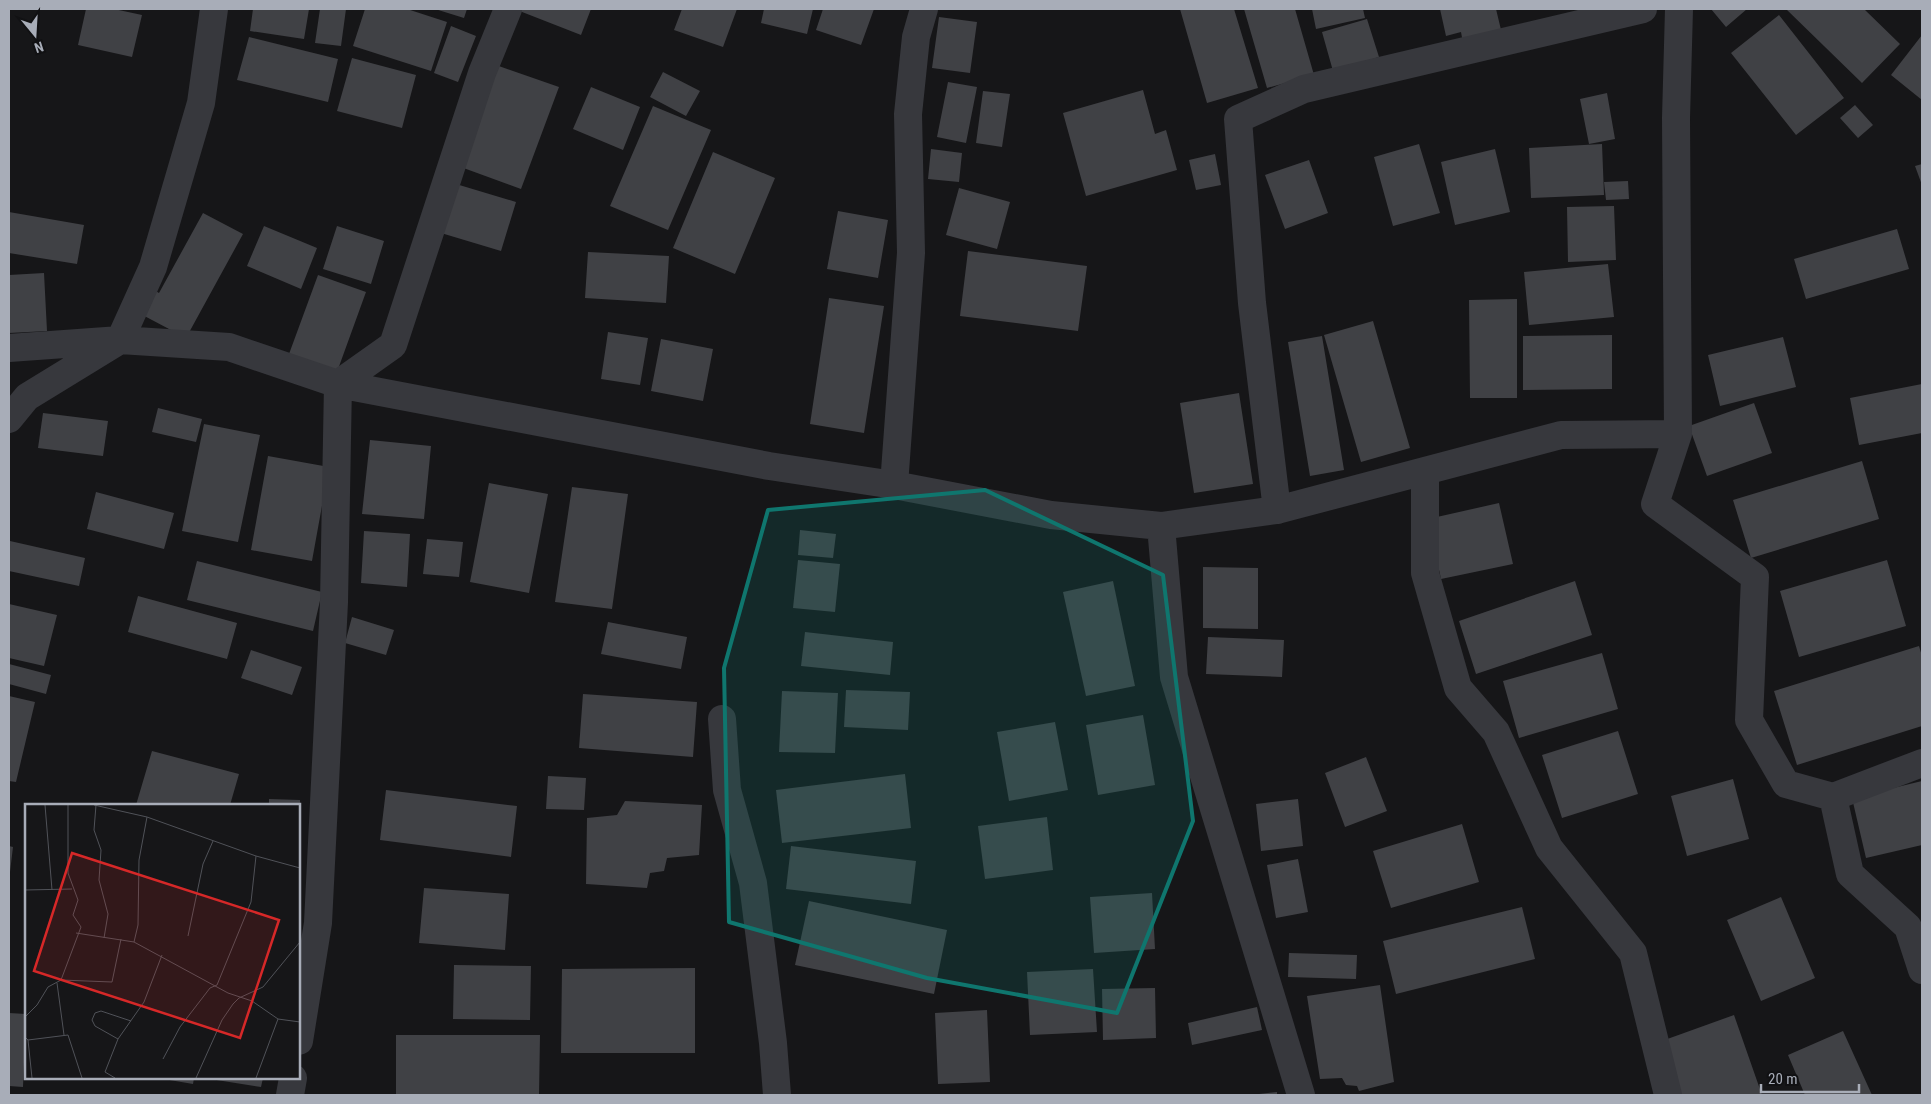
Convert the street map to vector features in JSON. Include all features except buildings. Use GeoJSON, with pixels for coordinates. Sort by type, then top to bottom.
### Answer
{"type":"FeatureCollection","features":[{"type":"Feature","properties":{"kind":"street"},"geometry":{"type":"LineString","coordinates":[[9,419],[28,397],[120,340],[153,267],[201,103],[214,9]]}},
{"type":"Feature","properties":{"kind":"street"},"geometry":{"type":"LineString","coordinates":[[338,384],[393,345],[482,72],[508,9]]}},
{"type":"Feature","properties":{"kind":"street"},"geometry":{"type":"LineString","coordinates":[[894,485],[911,253],[908,114],[916,38],[924,9]]}},
{"type":"Feature","properties":{"kind":"street"},"geometry":{"type":"LineString","coordinates":[[1276,510],[1252,304],[1238,119],[1304,89],[1642,9]]}},
{"type":"Feature","properties":{"kind":"street"},"geometry":{"type":"LineString","coordinates":[[1679,9],[1676,118],[1678,434],[1655,504],[1755,577],[1749,720],[1786,784],[1833,797],[1922,763]]}},
{"type":"Feature","properties":{"kind":"street"},"geometry":{"type":"LineString","coordinates":[[9,348],[120,340],[229,347],[338,384],[769,466],[894,485],[1050,515],[1162,526],[1276,510],[1561,434],[1678,434]]}},
{"type":"Feature","properties":{"kind":"street"},"geometry":{"type":"LineString","coordinates":[[300,1034],[318,923],[334,602],[338,384]]}},
{"type":"Feature","properties":{"kind":"street"},"geometry":{"type":"LineString","coordinates":[[1425,471],[1425,573],[1458,688],[1496,732],[1550,848],[1633,953],[1668,1095]]}},
{"type":"Feature","properties":{"kind":"street"},"geometry":{"type":"LineString","coordinates":[[1162,526],[1174,677],[1301,1095]]}},
{"type":"Feature","properties":{"kind":"street"},"geometry":{"type":"LineString","coordinates":[[722,718],[727,790],[753,883],[773,1043],[776,1095]]}},
{"type":"Feature","properties":{"kind":"street"},"geometry":{"type":"LineString","coordinates":[[1833,797],[1850,874],[1908,927],[1922,970]]}},
{"type":"Feature","properties":{"kind":"street"},"geometry":{"type":"LineString","coordinates":[[290,1095],[293,1079]]}},
{"type":"Feature","properties":{"kind":"highlighted area"},"geometry":{"type":"Polygon","coordinates":[[[985,490],[1163,575],[1193,821],[1117,1013],[927,978],[729,922],[724,668],[768,510],[985,490]]]}}]}
